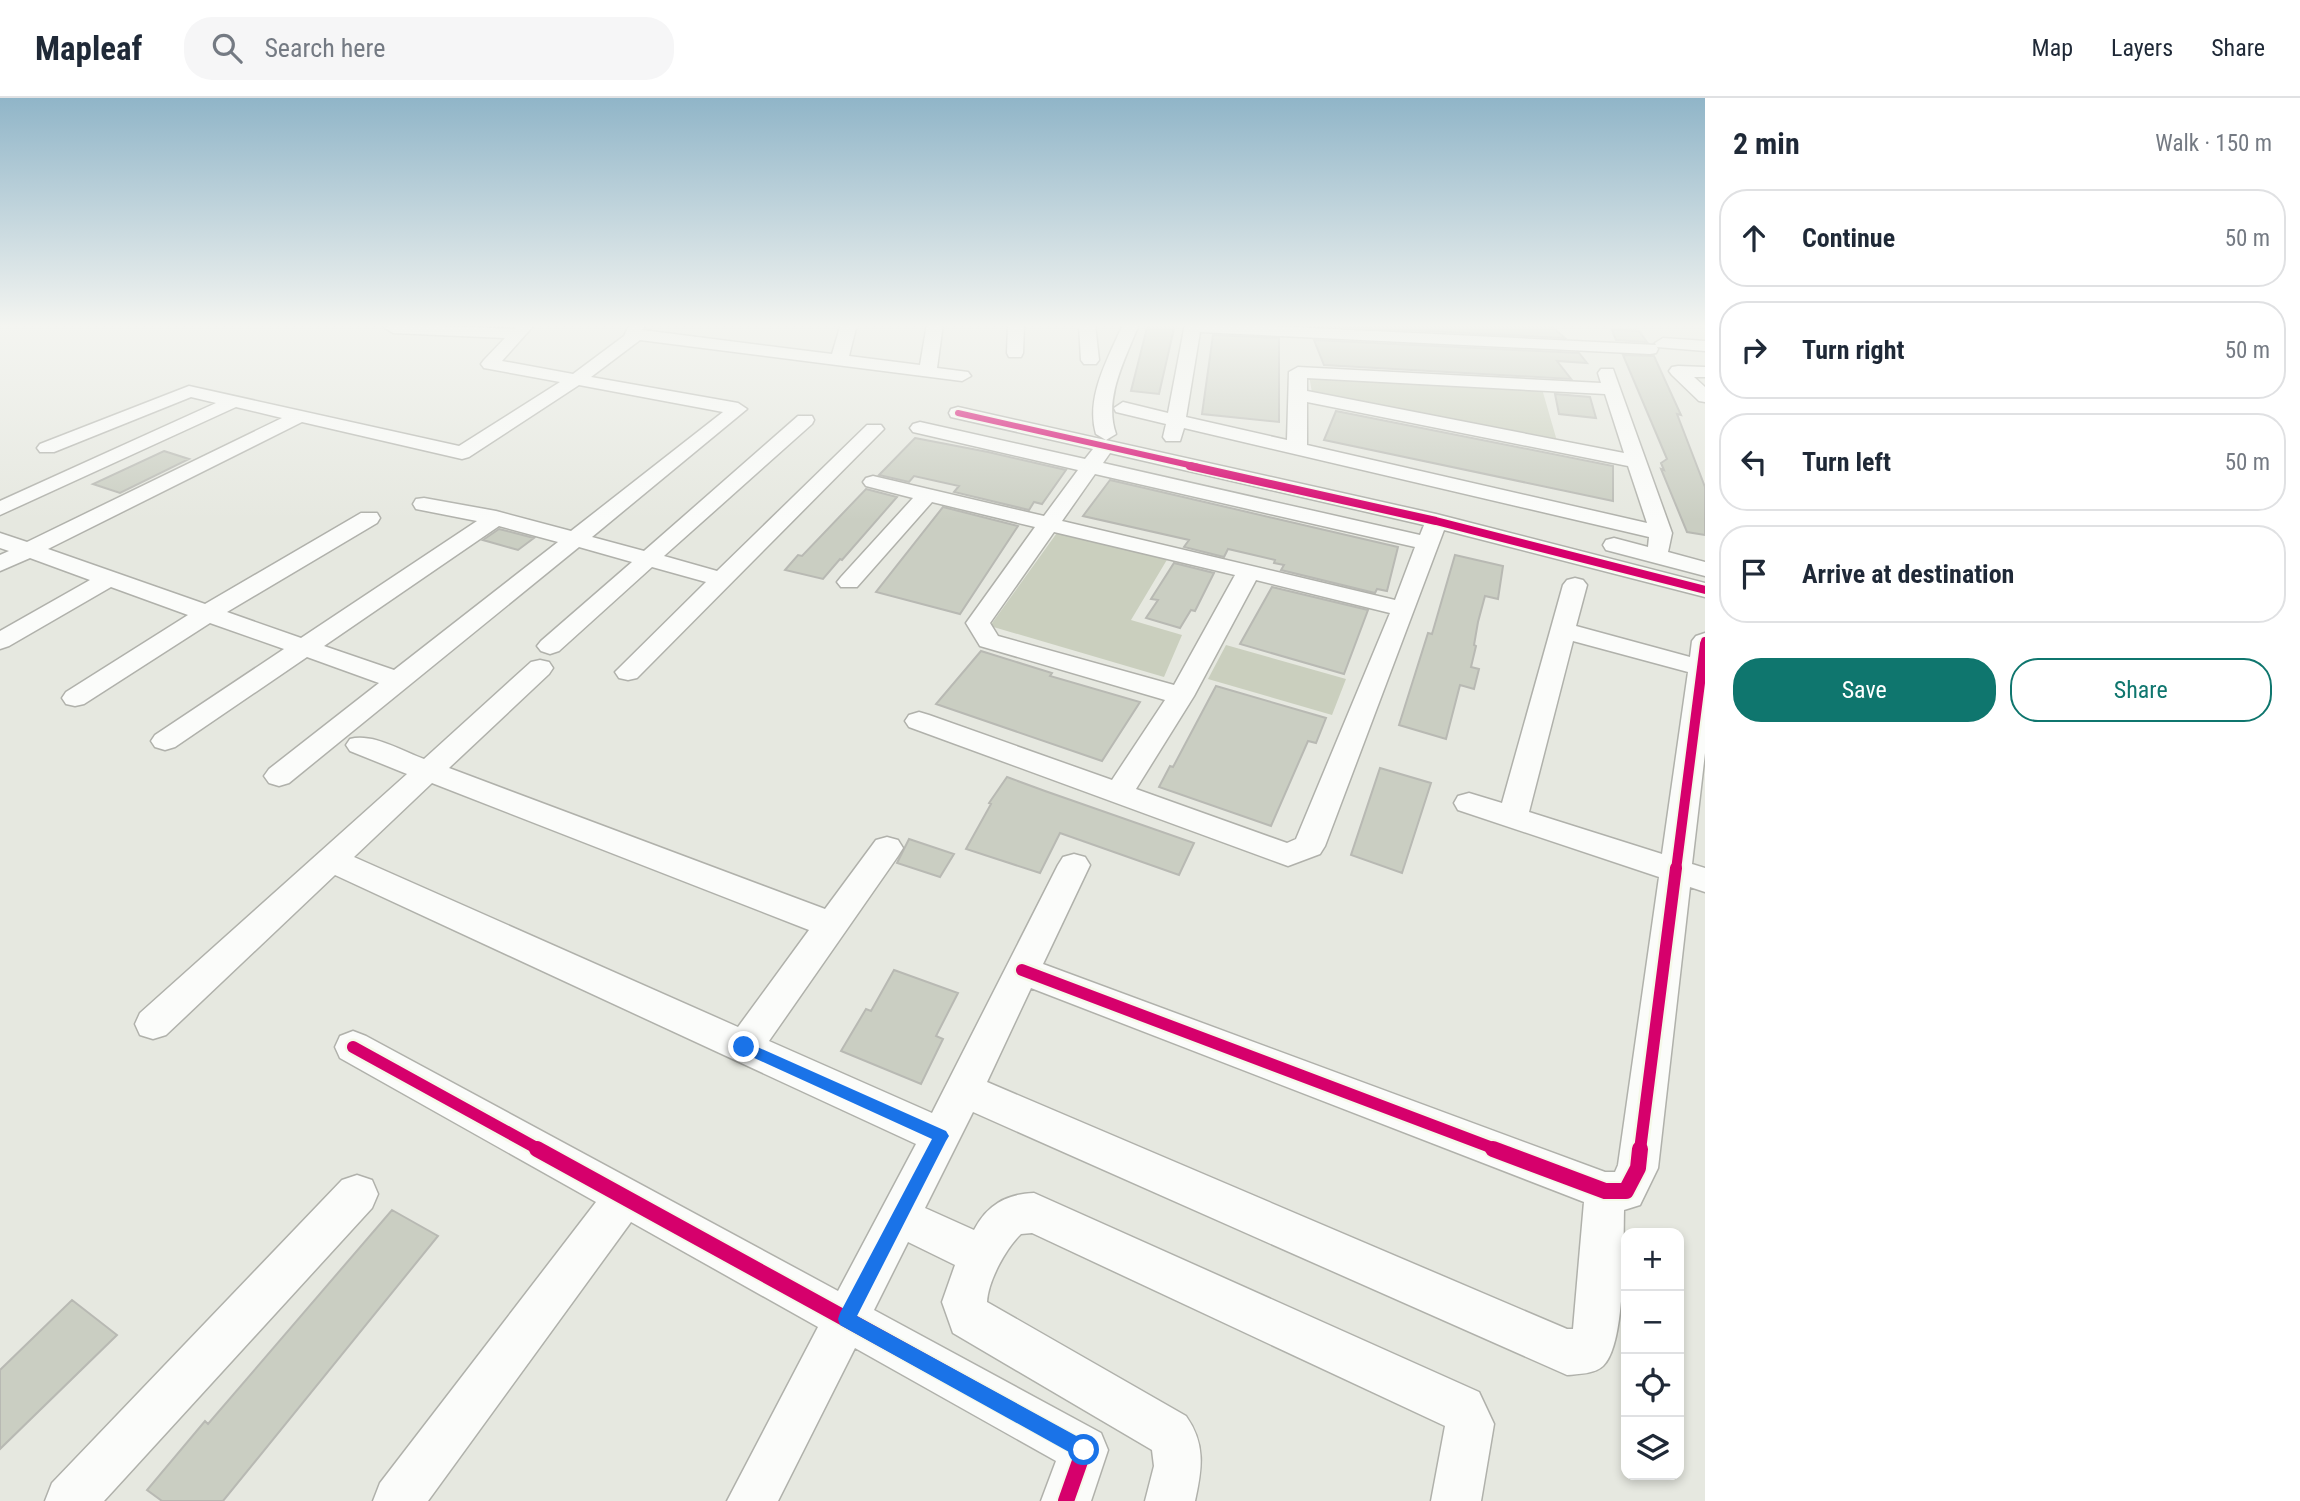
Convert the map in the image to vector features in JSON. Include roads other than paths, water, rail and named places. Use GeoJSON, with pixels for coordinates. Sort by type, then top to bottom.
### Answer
{"type":"FeatureCollection","features":[{"type":"Feature","properties":{"kind":"street"},"geometry":{"type":"LineString","coordinates":[[47,448],[189,391],[461,453],[560,389]]}},
{"type":"Feature","properties":{"kind":"street"},"geometry":{"type":"LineString","coordinates":[[279,776],[738,409],[637,389]]}},
{"type":"Feature","properties":{"kind":"street"},"geometry":{"type":"LineString","coordinates":[[1107,389],[1100,419],[1100,449],[1052,523],[978,624],[989,641],[1181,696]]}},
{"type":"Feature","properties":{"kind":"street"},"geometry":{"type":"LineString","coordinates":[[1171,449],[1182,389]]}},
{"type":"Feature","properties":{"kind":"street"},"geometry":{"type":"LineString","coordinates":[[1297,449],[1298,389]]}},
{"type":"Feature","properties":{"kind":"street"},"geometry":{"type":"LineString","coordinates":[[1613,389],[1637,462],[1655,554]]}},
{"type":"Feature","properties":{"kind":"street"},"geometry":{"type":"LineString","coordinates":[[1298,395],[1637,462]]}},
{"type":"Feature","properties":{"kind":"street"},"geometry":{"type":"LineString","coordinates":[[0,509],[235,401]]}},
{"type":"Feature","properties":{"kind":"street"},"geometry":{"type":"LineString","coordinates":[[961,408],[1100,449],[1432,532],[1655,554]]}},
{"type":"Feature","properties":{"kind":"street"},"geometry":{"type":"LineString","coordinates":[[1123,408],[1297,449],[1705,569]]}},
{"type":"Feature","properties":{"kind":"street"},"geometry":{"type":"LineString","coordinates":[[0,564],[300,416]]}},
{"type":"Feature","properties":{"kind":"street"},"geometry":{"type":"LineString","coordinates":[[153,1024],[428,771],[648,559],[804,420]]}},
{"type":"Feature","properties":{"kind":"street"},"geometry":{"type":"LineString","coordinates":[[920,428],[1100,449],[1171,449],[1655,554],[1705,590]]}},
{"type":"Feature","properties":{"kind":"street"},"geometry":{"type":"LineString","coordinates":[[628,672],[874,429]]}},
{"type":"Feature","properties":{"kind":"street"},"geometry":{"type":"LineString","coordinates":[[873,482],[1404,609]]}},
{"type":"Feature","properties":{"kind":"street"},"geometry":{"type":"LineString","coordinates":[[849,582],[927,495]]}},
{"type":"Feature","properties":{"kind":"street"},"geometry":{"type":"LineString","coordinates":[[424,504],[496,518],[722,579]]}},
{"type":"Feature","properties":{"kind":"street"},"geometry":{"type":"LineString","coordinates":[[75,698],[208,613],[369,518]]}},
{"type":"Feature","properties":{"kind":"street"},"geometry":{"type":"LineString","coordinates":[[165,741],[496,518]]}},
{"type":"Feature","properties":{"kind":"street"},"geometry":{"type":"LineString","coordinates":[[919,721],[1289,855],[1309,846],[1432,532]]}},
{"type":"Feature","properties":{"kind":"street"},"geometry":{"type":"LineString","coordinates":[[0,540],[302,649],[396,680]]}},
{"type":"Feature","properties":{"kind":"street"},"geometry":{"type":"LineString","coordinates":[[1119,792],[1181,696],[1249,571]]}},
{"type":"Feature","properties":{"kind":"street"},"geometry":{"type":"LineString","coordinates":[[0,641],[109,579]]}},
{"type":"Feature","properties":{"kind":"street"},"geometry":{"type":"LineString","coordinates":[[1513,817],[1575,585]]}},
{"type":"Feature","properties":{"kind":"street"},"geometry":{"type":"LineString","coordinates":[[1021,970],[1605,1191],[1626,1191],[1638,1168],[1691,875],[1704,659],[1562,631]]}},
{"type":"Feature","properties":{"kind":"street"},"geometry":{"type":"LineString","coordinates":[[360,745],[831,925]]}},
{"type":"Feature","properties":{"kind":"street"},"geometry":{"type":"LineString","coordinates":[[1469,803],[1691,875]]}},
{"type":"Feature","properties":{"kind":"street"},"geometry":{"type":"LineString","coordinates":[[744,1047],[887,848]]}},
{"type":"Feature","properties":{"kind":"street"},"geometry":{"type":"LineString","coordinates":[[331,860],[941,1136]]}},
{"type":"Feature","properties":{"kind":"street"},"geometry":{"type":"LineString","coordinates":[[752,1501],[941,1136],[1074,865]]}},
{"type":"Feature","properties":{"kind":"street"},"geometry":{"type":"LineString","coordinates":[[353,1046],[1084,1450],[1066,1501]]}},
{"type":"Feature","properties":{"kind":"street"},"geometry":{"type":"LineString","coordinates":[[964,1090],[1567,1352],[1586,1351],[1595,1339],[1605,1191]]}},
{"type":"Feature","properties":{"kind":"street"},"geometry":{"type":"LineString","coordinates":[[70,1501],[357,1194]]}},
{"type":"Feature","properties":{"kind":"street"},"geometry":{"type":"LineString","coordinates":[[398,1501],[625,1197]]}},
{"type":"Feature","properties":{"kind":"street"},"geometry":{"type":"LineString","coordinates":[[1170,1501],[1180,1454],[1177,1442],[1169,1433],[969,1317],[964,1309],[964,1296],[983,1256],[1002,1222],[1017,1213],[1034,1213],[1462,1409],[1470,1424],[1456,1501]]}},
{"type":"Feature","properties":{"kind":"street"},"geometry":{"type":"LineString","coordinates":[[899,1217],[983,1256]]}}]}
